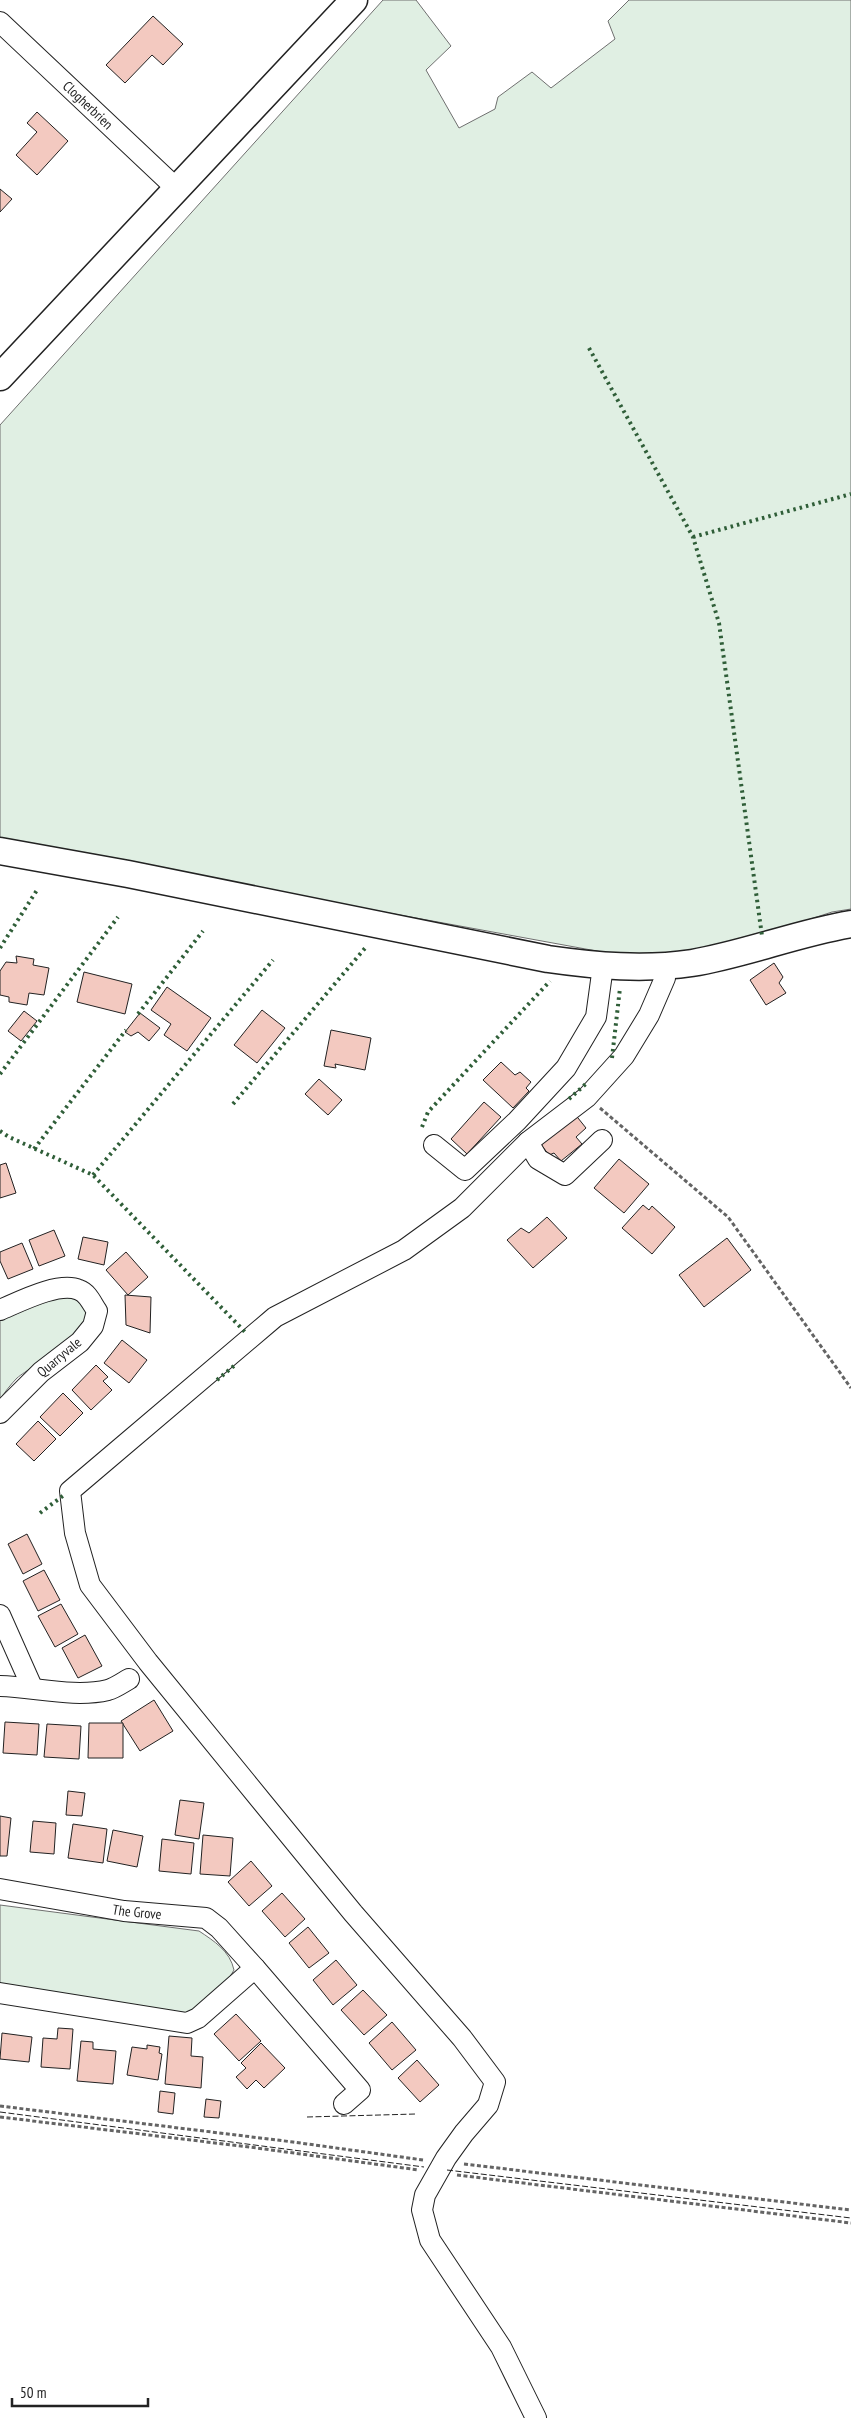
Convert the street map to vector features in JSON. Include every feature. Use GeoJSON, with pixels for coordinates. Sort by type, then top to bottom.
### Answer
{"type":"FeatureCollection","features":[{"type":"Feature","properties":{"kind":"main road"},"geometry":{"type":"LineString","coordinates":[[0,377],[354,0]]}},
{"type":"Feature","properties":{"kind":"main road"},"geometry":{"type":"LineString","coordinates":[[0,851],[138,876],[548,960],[603,966],[664,966],[693,963],[851,924]]}},
{"type":"Feature","properties":{"kind":"street","name":"Clogherbrien"},"geometry":{"type":"LineString","coordinates":[[0,22],[176,188]]}},
{"type":"Feature","properties":{"kind":"street"},"geometry":{"type":"LineString","coordinates":[[434,1145],[465,1170],[517,1121],[566,1068],[596,1017],[603,966]]}},
{"type":"Feature","properties":{"kind":"street"},"geometry":{"type":"LineString","coordinates":[[536,2418],[501,2347],[430,2240],[422,2210],[426,2177],[488,2105],[495,2082],[462,2038],[353,1913],[257,1796],[148,1662],[90,1585],[75,1533],[70,1491],[275,1317],[404,1250],[462,1208],[528,1142],[587,1097],[624,1056],[650,1015],[665,978],[664,966]]}},
{"type":"Feature","properties":{"kind":"street"},"geometry":{"type":"LineString","coordinates":[[528,1142],[538,1159],[565,1175],[602,1140]]}},
{"type":"Feature","properties":{"kind":"street","name":"Quarryvale"},"geometry":{"type":"LineString","coordinates":[[0,1310],[33,1295],[63,1288],[79,1290],[89,1298],[97,1311],[93,1326],[80,1342],[41,1372],[0,1413]]}},
{"type":"Feature","properties":{"kind":"street"},"geometry":{"type":"LineString","coordinates":[[0,1615],[32,1687]]}},
{"type":"Feature","properties":{"kind":"street"},"geometry":{"type":"LineString","coordinates":[[0,1686],[32,1687],[75,1693],[95,1692],[110,1689],[129,1679]]}},
{"type":"Feature","properties":{"kind":"street","name":"The Grove"},"geometry":{"type":"LineString","coordinates":[[0,1889],[124,1911],[206,1918],[219,1928],[255,1968],[360,2090],[344,2104]]}},
{"type":"Feature","properties":{"kind":"street"},"geometry":{"type":"LineString","coordinates":[[0,1993],[186,2023],[198,2018],[255,1968]]}},
{"type":"Feature","properties":{"kind":"path"},"geometry":{"type":"LineString","coordinates":[[587,1097],[728,1217],[851,1388]]}},
{"type":"Feature","properties":{"kind":"path"},"geometry":{"type":"LineString","coordinates":[[0,2106],[293,2142],[427,2161]]}},
{"type":"Feature","properties":{"kind":"path"},"geometry":{"type":"LineString","coordinates":[[0,2117],[257,2148],[426,2177]]}},
{"type":"Feature","properties":{"kind":"path"},"geometry":{"type":"LineString","coordinates":[[460,2164],[851,2210]]}},
{"type":"Feature","properties":{"kind":"path"},"geometry":{"type":"LineString","coordinates":[[454,2175],[851,2223]]}},
{"type":"Feature","properties":{"kind":"green space"},"geometry":{"type":"Polygon","coordinates":[[[383,0],[416,0],[451,46],[426,70],[459,128],[495,109],[498,97],[532,72],[551,88],[615,39],[608,21],[629,0],[851,0],[851,909],[832,912],[700,955],[624,956],[0,842],[0,425],[383,0]]]}},
{"type":"Feature","properties":{"kind":"green space"},"geometry":{"type":"Polygon","coordinates":[[[56,1296],[71,1298],[83,1306],[86,1315],[83,1325],[62,1346],[17,1378],[0,1399],[0,1317],[56,1296]]]}},
{"type":"Feature","properties":{"kind":"green space"},"geometry":{"type":"Polygon","coordinates":[[[0,1905],[199,1931],[225,1952],[234,1970],[226,1983],[192,2012],[175,2016],[0,1993],[0,1905]]]}},
{"type":"Feature","properties":{"kind":"building"},"geometry":{"type":"Polygon","coordinates":[[[153,16],[183,44],[163,65],[152,55],[125,83],[106,65],[153,16]]]}},
{"type":"Feature","properties":{"kind":"building"},"geometry":{"type":"Polygon","coordinates":[[[37,112],[68,141],[37,175],[16,155],[37,132],[27,123],[37,112]]]}},
{"type":"Feature","properties":{"kind":"building"},"geometry":{"type":"Polygon","coordinates":[[[0,189],[12,199],[0,212],[0,189]]]}},
{"type":"Feature","properties":{"kind":"building"},"geometry":{"type":"Polygon","coordinates":[[[16,956],[34,959],[33,965],[49,968],[44,995],[29,993],[27,1005],[9,1002],[9,997],[0,995],[0,971],[6,962],[17,963],[16,956]]]}},
{"type":"Feature","properties":{"kind":"building"},"geometry":{"type":"Polygon","coordinates":[[[774,963],[783,977],[779,983],[786,993],[766,1005],[750,980],[774,963]]]}},
{"type":"Feature","properties":{"kind":"building"},"geometry":{"type":"Polygon","coordinates":[[[84,972],[132,984],[125,1014],[77,1002],[84,972]]]}},
{"type":"Feature","properties":{"kind":"building"},"geometry":{"type":"Polygon","coordinates":[[[167,987],[211,1018],[187,1051],[164,1035],[171,1024],[151,1010],[167,987]]]}},
{"type":"Feature","properties":{"kind":"building"},"geometry":{"type":"Polygon","coordinates":[[[262,1010],[285,1028],[257,1063],[234,1045],[262,1010]]]}},
{"type":"Feature","properties":{"kind":"building"},"geometry":{"type":"Polygon","coordinates":[[[24,1011],[37,1021],[21,1041],[8,1031],[24,1011]]]}},
{"type":"Feature","properties":{"kind":"building"},"geometry":{"type":"Polygon","coordinates":[[[140,1013],[160,1028],[149,1041],[138,1032],[131,1036],[125,1032],[140,1013]]]}},
{"type":"Feature","properties":{"kind":"building"},"geometry":{"type":"Polygon","coordinates":[[[331,1030],[371,1038],[365,1070],[335,1064],[336,1068],[324,1066],[331,1030]]]}},
{"type":"Feature","properties":{"kind":"building"},"geometry":{"type":"Polygon","coordinates":[[[501,1062],[515,1075],[520,1072],[531,1082],[526,1088],[529,1091],[513,1108],[483,1080],[501,1062]]]}},
{"type":"Feature","properties":{"kind":"building"},"geometry":{"type":"Polygon","coordinates":[[[319,1079],[342,1100],[328,1115],[305,1094],[319,1079]]]}},
{"type":"Feature","properties":{"kind":"building"},"geometry":{"type":"Polygon","coordinates":[[[484,1102],[501,1117],[467,1154],[451,1139],[484,1102]]]}},
{"type":"Feature","properties":{"kind":"building"},"geometry":{"type":"Polygon","coordinates":[[[574,1113],[586,1128],[576,1137],[582,1144],[561,1161],[554,1153],[549,1155],[539,1142],[574,1113]]]}},
{"type":"Feature","properties":{"kind":"building"},"geometry":{"type":"Polygon","coordinates":[[[619,1159],[649,1184],[624,1213],[594,1188],[619,1159]]]}},
{"type":"Feature","properties":{"kind":"building"},"geometry":{"type":"Polygon","coordinates":[[[6,1163],[16,1193],[0,1198],[0,1165],[6,1163]]]}},
{"type":"Feature","properties":{"kind":"building"},"geometry":{"type":"Polygon","coordinates":[[[643,1205],[649,1210],[652,1206],[675,1227],[652,1254],[622,1228],[643,1205]]]}},
{"type":"Feature","properties":{"kind":"building"},"geometry":{"type":"Polygon","coordinates":[[[547,1217],[567,1238],[533,1268],[507,1240],[521,1228],[529,1233],[547,1217]]]}},
{"type":"Feature","properties":{"kind":"building"},"geometry":{"type":"Polygon","coordinates":[[[54,1230],[65,1256],[39,1266],[29,1240],[54,1230]]]}},
{"type":"Feature","properties":{"kind":"building"},"geometry":{"type":"Polygon","coordinates":[[[83,1237],[108,1242],[104,1265],[78,1259],[83,1237]]]}},
{"type":"Feature","properties":{"kind":"building"},"geometry":{"type":"Polygon","coordinates":[[[727,1238],[751,1270],[704,1307],[679,1275],[727,1238]]]}},
{"type":"Feature","properties":{"kind":"building"},"geometry":{"type":"Polygon","coordinates":[[[22,1243],[33,1269],[8,1279],[0,1261],[0,1252],[22,1243]]]}},
{"type":"Feature","properties":{"kind":"building"},"geometry":{"type":"Polygon","coordinates":[[[126,1252],[148,1277],[128,1295],[106,1270],[126,1252]]]}},
{"type":"Feature","properties":{"kind":"building"},"geometry":{"type":"Polygon","coordinates":[[[125,1295],[151,1297],[150,1333],[126,1325],[125,1295]]]}},
{"type":"Feature","properties":{"kind":"building"},"geometry":{"type":"Polygon","coordinates":[[[122,1340],[147,1360],[129,1383],[104,1363],[122,1340]]]}},
{"type":"Feature","properties":{"kind":"building"},"geometry":{"type":"Polygon","coordinates":[[[96,1365],[108,1377],[103,1381],[112,1390],[91,1410],[72,1390],[96,1365]]]}},
{"type":"Feature","properties":{"kind":"building"},"geometry":{"type":"Polygon","coordinates":[[[63,1393],[83,1413],[60,1436],[40,1417],[63,1393]]]}},
{"type":"Feature","properties":{"kind":"building"},"geometry":{"type":"Polygon","coordinates":[[[38,1421],[56,1439],[34,1461],[16,1444],[38,1421]]]}},
{"type":"Feature","properties":{"kind":"building"},"geometry":{"type":"Polygon","coordinates":[[[27,1534],[42,1564],[23,1574],[8,1544],[27,1534]]]}},
{"type":"Feature","properties":{"kind":"building"},"geometry":{"type":"Polygon","coordinates":[[[44,1570],[60,1600],[38,1611],[23,1581],[44,1570]]]}},
{"type":"Feature","properties":{"kind":"building"},"geometry":{"type":"Polygon","coordinates":[[[61,1604],[78,1634],[55,1647],[38,1616],[61,1604]]]}},
{"type":"Feature","properties":{"kind":"building"},"geometry":{"type":"Polygon","coordinates":[[[85,1635],[102,1666],[78,1678],[62,1648],[85,1635]]]}},
{"type":"Feature","properties":{"kind":"building"},"geometry":{"type":"Polygon","coordinates":[[[154,1700],[173,1731],[140,1751],[121,1721],[154,1700]]]}},
{"type":"Feature","properties":{"kind":"building"},"geometry":{"type":"Polygon","coordinates":[[[5,1722],[39,1724],[37,1755],[3,1753],[5,1722]]]}},
{"type":"Feature","properties":{"kind":"building"},"geometry":{"type":"Polygon","coordinates":[[[89,1723],[123,1723],[123,1758],[88,1758],[89,1723]]]}},
{"type":"Feature","properties":{"kind":"building"},"geometry":{"type":"Polygon","coordinates":[[[47,1724],[81,1726],[79,1759],[44,1757],[47,1724]]]}},
{"type":"Feature","properties":{"kind":"building"},"geometry":{"type":"Polygon","coordinates":[[[68,1791],[85,1793],[82,1816],[66,1815],[68,1791]]]}},
{"type":"Feature","properties":{"kind":"building"},"geometry":{"type":"Polygon","coordinates":[[[180,1800],[204,1803],[199,1839],[175,1835],[180,1800]]]}},
{"type":"Feature","properties":{"kind":"building"},"geometry":{"type":"Polygon","coordinates":[[[0,1816],[11,1818],[7,1856],[0,1856],[0,1816]]]}},
{"type":"Feature","properties":{"kind":"building"},"geometry":{"type":"Polygon","coordinates":[[[33,1821],[56,1823],[54,1854],[30,1852],[33,1821]]]}},
{"type":"Feature","properties":{"kind":"building"},"geometry":{"type":"Polygon","coordinates":[[[73,1824],[107,1829],[103,1863],[68,1858],[73,1824]]]}},
{"type":"Feature","properties":{"kind":"building"},"geometry":{"type":"Polygon","coordinates":[[[113,1830],[143,1836],[137,1867],[107,1861],[113,1830]]]}},
{"type":"Feature","properties":{"kind":"building"},"geometry":{"type":"Polygon","coordinates":[[[203,1835],[233,1838],[230,1876],[200,1874],[203,1835]]]}},
{"type":"Feature","properties":{"kind":"building"},"geometry":{"type":"Polygon","coordinates":[[[162,1839],[194,1843],[191,1874],[159,1871],[162,1839]]]}},
{"type":"Feature","properties":{"kind":"building"},"geometry":{"type":"Polygon","coordinates":[[[251,1861],[272,1886],[249,1906],[228,1882],[251,1861]]]}},
{"type":"Feature","properties":{"kind":"building"},"geometry":{"type":"Polygon","coordinates":[[[282,1893],[305,1919],[285,1937],[262,1911],[282,1893]]]}},
{"type":"Feature","properties":{"kind":"building"},"geometry":{"type":"Polygon","coordinates":[[[308,1927],[329,1953],[309,1968],[289,1943],[308,1927]]]}},
{"type":"Feature","properties":{"kind":"building"},"geometry":{"type":"Polygon","coordinates":[[[336,1960],[357,1985],[333,2005],[313,1980],[336,1960]]]}},
{"type":"Feature","properties":{"kind":"building"},"geometry":{"type":"Polygon","coordinates":[[[363,1990],[387,2015],[364,2035],[341,2010],[363,1990]]]}},
{"type":"Feature","properties":{"kind":"building"},"geometry":{"type":"Polygon","coordinates":[[[236,2014],[261,2041],[239,2061],[214,2034],[236,2014]]]}},
{"type":"Feature","properties":{"kind":"building"},"geometry":{"type":"Polygon","coordinates":[[[392,2022],[416,2050],[392,2070],[369,2043],[392,2022]]]}},
{"type":"Feature","properties":{"kind":"building"},"geometry":{"type":"Polygon","coordinates":[[[58,2028],[73,2029],[70,2069],[41,2067],[43,2038],[57,2039],[58,2028]]]}},
{"type":"Feature","properties":{"kind":"building"},"geometry":{"type":"Polygon","coordinates":[[[2,2033],[32,2037],[29,2062],[0,2059],[2,2033]]]}},
{"type":"Feature","properties":{"kind":"building"},"geometry":{"type":"Polygon","coordinates":[[[169,2036],[192,2038],[191,2056],[203,2057],[201,2088],[165,2084],[169,2036]]]}},
{"type":"Feature","properties":{"kind":"building"},"geometry":{"type":"Polygon","coordinates":[[[81,2041],[93,2042],[93,2049],[116,2051],[113,2084],[77,2081],[81,2041]]]}},
{"type":"Feature","properties":{"kind":"building"},"geometry":{"type":"Polygon","coordinates":[[[261,2043],[285,2068],[264,2088],[256,2080],[247,2089],[236,2077],[246,2068],[241,2063],[261,2043]]]}},
{"type":"Feature","properties":{"kind":"building"},"geometry":{"type":"Polygon","coordinates":[[[147,2045],[160,2047],[159,2053],[162,2054],[158,2080],[127,2075],[132,2047],[147,2049],[147,2045]]]}},
{"type":"Feature","properties":{"kind":"building"},"geometry":{"type":"Polygon","coordinates":[[[417,2060],[439,2085],[420,2102],[398,2078],[417,2060]]]}},
{"type":"Feature","properties":{"kind":"building"},"geometry":{"type":"Polygon","coordinates":[[[160,2091],[175,2093],[173,2114],[158,2112],[160,2091]]]}},
{"type":"Feature","properties":{"kind":"building"},"geometry":{"type":"Polygon","coordinates":[[[206,2099],[221,2101],[219,2118],[204,2117],[206,2099]]]}},
{"type":"Feature","properties":{"kind":"hedge"},"geometry":{"type":"LineString","coordinates":[[589,348],[693,537],[719,623],[762,936]]}},
{"type":"Feature","properties":{"kind":"hedge"},"geometry":{"type":"LineString","coordinates":[[693,537],[851,494]]}},
{"type":"Feature","properties":{"kind":"hedge"},"geometry":{"type":"LineString","coordinates":[[0,948],[37,890]]}},
{"type":"Feature","properties":{"kind":"hedge"},"geometry":{"type":"LineString","coordinates":[[0,1074],[118,917]]}},
{"type":"Feature","properties":{"kind":"hedge"},"geometry":{"type":"LineString","coordinates":[[138,1014],[203,931]]}},
{"type":"Feature","properties":{"kind":"hedge"},"geometry":{"type":"LineString","coordinates":[[233,1104],[366,947]]}},
{"type":"Feature","properties":{"kind":"hedge"},"geometry":{"type":"LineString","coordinates":[[93,1175],[273,960]]}},
{"type":"Feature","properties":{"kind":"hedge"},"geometry":{"type":"LineString","coordinates":[[422,1127],[428,1112],[550,981]]}},
{"type":"Feature","properties":{"kind":"hedge"},"geometry":{"type":"LineString","coordinates":[[612,1058],[620,988]]}},
{"type":"Feature","properties":{"kind":"hedge"},"geometry":{"type":"LineString","coordinates":[[34,1149],[126,1030]]}},
{"type":"Feature","properties":{"kind":"hedge"},"geometry":{"type":"LineString","coordinates":[[569,1099],[588,1082]]}},
{"type":"Feature","properties":{"kind":"hedge"},"geometry":{"type":"LineString","coordinates":[[0,1131],[9,1137],[93,1175],[246,1333]]}},
{"type":"Feature","properties":{"kind":"hedge"},"geometry":{"type":"LineString","coordinates":[[217,1380],[235,1365]]}},
{"type":"Feature","properties":{"kind":"hedge"},"geometry":{"type":"LineString","coordinates":[[40,1513],[64,1495]]}},
{"type":"Feature","properties":{"kind":"fence"},"geometry":{"type":"LineString","coordinates":[[0,2112],[424,2167]]}},
{"type":"Feature","properties":{"kind":"fence"},"geometry":{"type":"LineString","coordinates":[[307,2117],[416,2114]]}},
{"type":"Feature","properties":{"kind":"fence"},"geometry":{"type":"LineString","coordinates":[[447,2170],[851,2218]]}}]}
